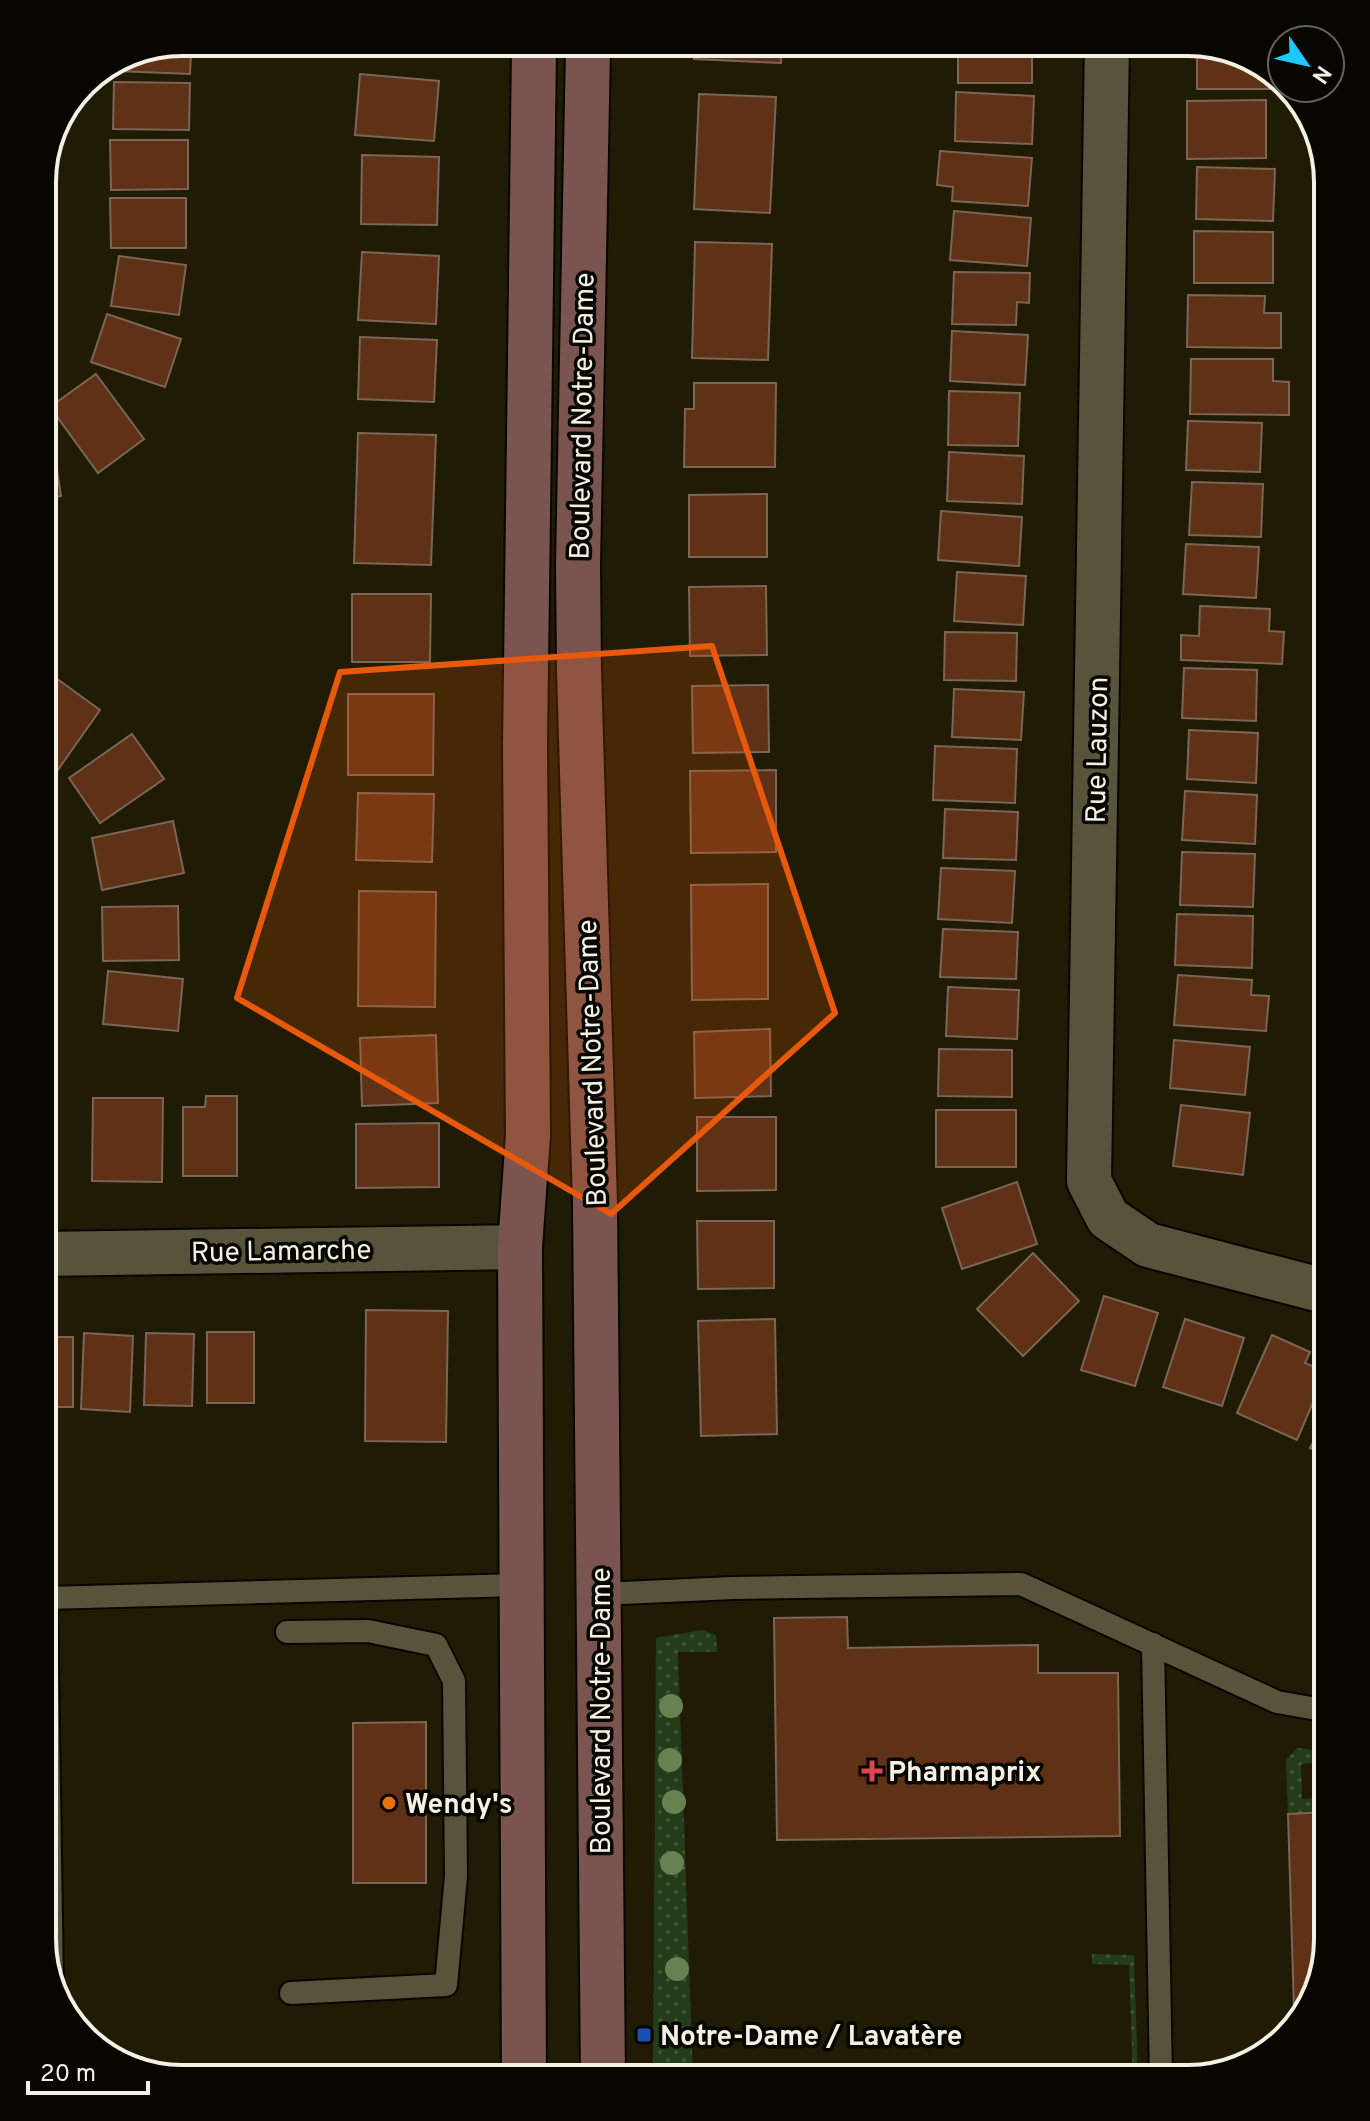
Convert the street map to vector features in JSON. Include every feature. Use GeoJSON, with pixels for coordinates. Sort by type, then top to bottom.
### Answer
{"type":"FeatureCollection","features":[{"type":"Feature","properties":{"kind":"street","name":"Boulevard Notre-Dame"},"geometry":{"type":"LineString","coordinates":[[524,2065],[520,1247],[528,1135],[526,704],[534,56]]}},
{"type":"Feature","properties":{"kind":"street","name":"Boulevard Notre-Dame"},"geometry":{"type":"LineString","coordinates":[[588,56],[579,656],[595,1204],[603,2065]]}},
{"type":"Feature","properties":{"kind":"street","name":"Rue Lauzon"},"geometry":{"type":"LineString","coordinates":[[1107,56],[1089,1181],[1108,1218],[1148,1245],[1314,1288]]}},
{"type":"Feature","properties":{"kind":"street","name":"Rue Lamarche"},"geometry":{"type":"LineString","coordinates":[[56,1254],[520,1247]]}},
{"type":"Feature","properties":{"kind":"lane"},"geometry":{"type":"LineString","coordinates":[[600,1594],[733,1588],[1021,1584],[1277,1702],[1314,1709]]}},
{"type":"Feature","properties":{"kind":"lane"},"geometry":{"type":"LineString","coordinates":[[56,1598],[523,1585]]}},
{"type":"Feature","properties":{"kind":"lane"},"geometry":{"type":"LineString","coordinates":[[287,1632],[368,1631],[436,1645],[454,1681],[456,1876],[446,1985],[291,1993]]}},
{"type":"Feature","properties":{"kind":"lane"},"geometry":{"type":"LineString","coordinates":[[1153,1644],[1161,2065]]}},
{"type":"Feature","properties":{"kind":"highlighted area"},"geometry":{"type":"Polygon","coordinates":[[[712,646],[835,1013],[611,1214],[237,998],[340,672],[712,646]]]}},
{"type":"Feature","properties":{"kind":"green space"},"geometry":{"type":"Polygon","coordinates":[[[702,1630],[716,1635],[717,1652],[678,1652],[693,2065],[653,2065],[656,1638],[702,1630]]]}},
{"type":"Feature","properties":{"kind":"green space"},"geometry":{"type":"Polygon","coordinates":[[[1297,1748],[1314,1750],[1314,1763],[1301,1764],[1302,1799],[1314,1799],[1314,1813],[1288,1814],[1286,1760],[1297,1748]]]}},
{"type":"Feature","properties":{"kind":"green space"},"geometry":{"type":"Polygon","coordinates":[[[1092,1954],[1134,1955],[1138,2065],[1133,2065],[1129,1965],[1092,1964],[1092,1954]]]}},
{"type":"Feature","properties":{"kind":"building"},"geometry":{"type":"Polygon","coordinates":[[[191,56],[190,74],[123,71],[157,58],[191,56]]]}},
{"type":"Feature","properties":{"kind":"building"},"geometry":{"type":"Polygon","coordinates":[[[694,56],[781,56],[781,63],[694,59],[694,56]]]}},
{"type":"Feature","properties":{"kind":"building"},"geometry":{"type":"Polygon","coordinates":[[[958,56],[1032,56],[1032,83],[958,83],[958,56]]]}},
{"type":"Feature","properties":{"kind":"building"},"geometry":{"type":"Polygon","coordinates":[[[1197,56],[1213,58],[1244,69],[1266,83],[1266,89],[1197,89],[1197,56]]]}},
{"type":"Feature","properties":{"kind":"building"},"geometry":{"type":"Polygon","coordinates":[[[360,74],[439,81],[434,141],[355,135],[360,74]]]}},
{"type":"Feature","properties":{"kind":"building"},"geometry":{"type":"Polygon","coordinates":[[[114,82],[190,83],[189,130],[113,129],[114,82]]]}},
{"type":"Feature","properties":{"kind":"building"},"geometry":{"type":"Polygon","coordinates":[[[956,92],[1034,96],[1032,144],[955,141],[956,92]]]}},
{"type":"Feature","properties":{"kind":"building"},"geometry":{"type":"Polygon","coordinates":[[[699,94],[776,97],[770,213],[694,209],[699,94]]]}},
{"type":"Feature","properties":{"kind":"building"},"geometry":{"type":"Polygon","coordinates":[[[1266,100],[1266,158],[1187,159],[1187,101],[1266,100]]]}},
{"type":"Feature","properties":{"kind":"building"},"geometry":{"type":"Polygon","coordinates":[[[110,140],[188,140],[188,189],[111,190],[110,140]]]}},
{"type":"Feature","properties":{"kind":"building"},"geometry":{"type":"Polygon","coordinates":[[[940,151],[1032,158],[1028,206],[952,201],[953,187],[937,185],[940,151]]]}},
{"type":"Feature","properties":{"kind":"building"},"geometry":{"type":"Polygon","coordinates":[[[362,155],[439,157],[437,225],[361,224],[362,155]]]}},
{"type":"Feature","properties":{"kind":"building"},"geometry":{"type":"Polygon","coordinates":[[[1197,167],[1275,169],[1273,221],[1196,219],[1197,167]]]}},
{"type":"Feature","properties":{"kind":"building"},"geometry":{"type":"Polygon","coordinates":[[[110,198],[186,198],[186,248],[111,248],[110,198]]]}},
{"type":"Feature","properties":{"kind":"building"},"geometry":{"type":"Polygon","coordinates":[[[954,211],[1031,218],[1027,266],[950,260],[954,211]]]}},
{"type":"Feature","properties":{"kind":"building"},"geometry":{"type":"Polygon","coordinates":[[[1194,231],[1273,232],[1273,283],[1194,283],[1194,231]]]}},
{"type":"Feature","properties":{"kind":"building"},"geometry":{"type":"Polygon","coordinates":[[[695,242],[772,244],[768,360],[692,358],[695,242]]]}},
{"type":"Feature","properties":{"kind":"building"},"geometry":{"type":"Polygon","coordinates":[[[362,252],[439,256],[436,324],[358,320],[362,252]]]}},
{"type":"Feature","properties":{"kind":"building"},"geometry":{"type":"Polygon","coordinates":[[[119,256],[186,265],[179,315],[111,306],[119,256]]]}},
{"type":"Feature","properties":{"kind":"building"},"geometry":{"type":"Polygon","coordinates":[[[954,272],[1030,273],[1029,303],[1017,302],[1016,325],[952,324],[954,272]]]}},
{"type":"Feature","properties":{"kind":"building"},"geometry":{"type":"Polygon","coordinates":[[[1188,295],[1265,296],[1264,313],[1281,313],[1281,348],[1187,347],[1188,295]]]}},
{"type":"Feature","properties":{"kind":"building"},"geometry":{"type":"Polygon","coordinates":[[[107,314],[181,339],[165,387],[91,362],[107,314]]]}},
{"type":"Feature","properties":{"kind":"building"},"geometry":{"type":"Polygon","coordinates":[[[952,331],[1028,335],[1025,385],[950,381],[952,331]]]}},
{"type":"Feature","properties":{"kind":"building"},"geometry":{"type":"Polygon","coordinates":[[[360,337],[437,340],[434,402],[358,399],[360,337]]]}},
{"type":"Feature","properties":{"kind":"building"},"geometry":{"type":"Polygon","coordinates":[[[1191,359],[1273,359],[1273,381],[1289,382],[1289,415],[1190,414],[1191,359]]]}},
{"type":"Feature","properties":{"kind":"building"},"geometry":{"type":"Polygon","coordinates":[[[96,374],[144,439],[98,473],[56,415],[56,403],[96,374]]]}},
{"type":"Feature","properties":{"kind":"building"},"geometry":{"type":"Polygon","coordinates":[[[694,383],[776,383],[775,467],[684,467],[685,409],[694,409],[694,383]]]}},
{"type":"Feature","properties":{"kind":"building"},"geometry":{"type":"Polygon","coordinates":[[[949,391],[1020,393],[1018,446],[948,445],[949,391]]]}},
{"type":"Feature","properties":{"kind":"building"},"geometry":{"type":"Polygon","coordinates":[[[1188,421],[1262,423],[1260,472],[1186,470],[1188,421]]]}},
{"type":"Feature","properties":{"kind":"building"},"geometry":{"type":"Polygon","coordinates":[[[358,433],[436,435],[431,565],[354,563],[358,433]]]}},
{"type":"Feature","properties":{"kind":"building"},"geometry":{"type":"Polygon","coordinates":[[[949,452],[1024,456],[1022,504],[947,501],[949,452]]]}},
{"type":"Feature","properties":{"kind":"building"},"geometry":{"type":"Polygon","coordinates":[[[56,464],[61,496],[56,497],[56,464]]]}},
{"type":"Feature","properties":{"kind":"building"},"geometry":{"type":"Polygon","coordinates":[[[1192,482],[1263,484],[1261,537],[1189,535],[1192,482]]]}},
{"type":"Feature","properties":{"kind":"building"},"geometry":{"type":"Polygon","coordinates":[[[767,494],[767,557],[689,557],[689,495],[767,494]]]}},
{"type":"Feature","properties":{"kind":"building"},"geometry":{"type":"Polygon","coordinates":[[[941,511],[1022,517],[1019,566],[938,560],[941,511]]]}},
{"type":"Feature","properties":{"kind":"building"},"geometry":{"type":"Polygon","coordinates":[[[1186,544],[1259,547],[1256,598],[1183,594],[1186,544]]]}},
{"type":"Feature","properties":{"kind":"building"},"geometry":{"type":"Polygon","coordinates":[[[957,572],[1026,576],[1023,625],[954,621],[957,572]]]}},
{"type":"Feature","properties":{"kind":"building"},"geometry":{"type":"Polygon","coordinates":[[[766,586],[767,655],[690,656],[689,587],[766,586]]]}},
{"type":"Feature","properties":{"kind":"building"},"geometry":{"type":"Polygon","coordinates":[[[352,594],[431,594],[430,662],[352,662],[352,594]]]}},
{"type":"Feature","properties":{"kind":"building"},"geometry":{"type":"Polygon","coordinates":[[[1200,606],[1270,609],[1269,631],[1284,632],[1282,664],[1181,660],[1181,635],[1199,636],[1200,606]]]}},
{"type":"Feature","properties":{"kind":"building"},"geometry":{"type":"Polygon","coordinates":[[[945,632],[1017,633],[1016,681],[944,680],[945,632]]]}},
{"type":"Feature","properties":{"kind":"building"},"geometry":{"type":"Polygon","coordinates":[[[1184,668],[1257,670],[1256,721],[1182,718],[1184,668]]]}},
{"type":"Feature","properties":{"kind":"building"},"geometry":{"type":"Polygon","coordinates":[[[56,678],[100,710],[56,773],[56,678]]]}},
{"type":"Feature","properties":{"kind":"building"},"geometry":{"type":"Polygon","coordinates":[[[768,685],[769,752],[693,753],[692,686],[768,685]]]}},
{"type":"Feature","properties":{"kind":"building"},"geometry":{"type":"Polygon","coordinates":[[[954,689],[1024,692],[1021,740],[952,737],[954,689]]]}},
{"type":"Feature","properties":{"kind":"building"},"geometry":{"type":"Polygon","coordinates":[[[348,694],[434,694],[433,775],[348,775],[348,694]]]}},
{"type":"Feature","properties":{"kind":"building"},"geometry":{"type":"Polygon","coordinates":[[[1189,730],[1258,733],[1256,783],[1187,779],[1189,730]]]}},
{"type":"Feature","properties":{"kind":"building"},"geometry":{"type":"Polygon","coordinates":[[[132,734],[164,779],[100,823],[69,778],[132,734]]]}},
{"type":"Feature","properties":{"kind":"building"},"geometry":{"type":"Polygon","coordinates":[[[935,746],[1017,749],[1015,803],[933,800],[935,746]]]}},
{"type":"Feature","properties":{"kind":"building"},"geometry":{"type":"Polygon","coordinates":[[[776,770],[776,852],[691,853],[690,771],[776,770]]]}},
{"type":"Feature","properties":{"kind":"building"},"geometry":{"type":"Polygon","coordinates":[[[1185,791],[1257,795],[1255,844],[1182,840],[1185,791]]]}},
{"type":"Feature","properties":{"kind":"building"},"geometry":{"type":"Polygon","coordinates":[[[358,793],[434,794],[432,862],[356,860],[358,793]]]}},
{"type":"Feature","properties":{"kind":"building"},"geometry":{"type":"Polygon","coordinates":[[[945,809],[1018,812],[1016,860],[943,858],[945,809]]]}},
{"type":"Feature","properties":{"kind":"building"},"geometry":{"type":"Polygon","coordinates":[[[173,821],[184,873],[102,890],[92,838],[173,821]]]}},
{"type":"Feature","properties":{"kind":"building"},"geometry":{"type":"Polygon","coordinates":[[[1182,852],[1255,854],[1253,907],[1180,905],[1182,852]]]}},
{"type":"Feature","properties":{"kind":"building"},"geometry":{"type":"Polygon","coordinates":[[[941,868],[1015,871],[1012,923],[938,919],[941,868]]]}},
{"type":"Feature","properties":{"kind":"building"},"geometry":{"type":"Polygon","coordinates":[[[768,884],[768,999],[692,1000],[691,885],[768,884]]]}},
{"type":"Feature","properties":{"kind":"building"},"geometry":{"type":"Polygon","coordinates":[[[359,891],[436,892],[435,1007],[358,1006],[359,891]]]}},
{"type":"Feature","properties":{"kind":"building"},"geometry":{"type":"Polygon","coordinates":[[[178,906],[179,960],[103,961],[102,907],[178,906]]]}},
{"type":"Feature","properties":{"kind":"building"},"geometry":{"type":"Polygon","coordinates":[[[1177,914],[1253,916],[1252,968],[1175,965],[1177,914]]]}},
{"type":"Feature","properties":{"kind":"building"},"geometry":{"type":"Polygon","coordinates":[[[943,929],[1018,932],[1016,979],[940,977],[943,929]]]}},
{"type":"Feature","properties":{"kind":"building"},"geometry":{"type":"Polygon","coordinates":[[[108,971],[183,979],[178,1031],[103,1024],[108,971]]]}},
{"type":"Feature","properties":{"kind":"building"},"geometry":{"type":"Polygon","coordinates":[[[1178,975],[1252,980],[1251,995],[1269,996],[1266,1031],[1174,1025],[1178,975]]]}},
{"type":"Feature","properties":{"kind":"building"},"geometry":{"type":"Polygon","coordinates":[[[948,987],[1019,990],[1017,1039],[946,1036],[948,987]]]}},
{"type":"Feature","properties":{"kind":"building"},"geometry":{"type":"Polygon","coordinates":[[[770,1029],[771,1096],[695,1098],[694,1032],[770,1029]]]}},
{"type":"Feature","properties":{"kind":"building"},"geometry":{"type":"Polygon","coordinates":[[[436,1035],[438,1103],[362,1106],[360,1038],[436,1035]]]}},
{"type":"Feature","properties":{"kind":"building"},"geometry":{"type":"Polygon","coordinates":[[[1174,1040],[1250,1047],[1245,1095],[1170,1088],[1174,1040]]]}},
{"type":"Feature","properties":{"kind":"building"},"geometry":{"type":"Polygon","coordinates":[[[939,1049],[1012,1050],[1012,1097],[938,1096],[939,1049]]]}},
{"type":"Feature","properties":{"kind":"building"},"geometry":{"type":"Polygon","coordinates":[[[206,1096],[237,1096],[237,1176],[183,1176],[183,1107],[205,1107],[206,1096]]]}},
{"type":"Feature","properties":{"kind":"building"},"geometry":{"type":"Polygon","coordinates":[[[93,1098],[163,1098],[162,1182],[92,1181],[93,1098]]]}},
{"type":"Feature","properties":{"kind":"building"},"geometry":{"type":"Polygon","coordinates":[[[1181,1105],[1250,1113],[1243,1175],[1173,1166],[1181,1105]]]}},
{"type":"Feature","properties":{"kind":"building"},"geometry":{"type":"Polygon","coordinates":[[[936,1110],[1016,1110],[1016,1167],[936,1167],[936,1110]]]}},
{"type":"Feature","properties":{"kind":"building"},"geometry":{"type":"Polygon","coordinates":[[[697,1117],[776,1117],[776,1190],[697,1191],[697,1117]]]}},
{"type":"Feature","properties":{"kind":"building"},"geometry":{"type":"Polygon","coordinates":[[[439,1123],[439,1187],[356,1188],[356,1124],[439,1123]]]}},
{"type":"Feature","properties":{"kind":"building"},"geometry":{"type":"Polygon","coordinates":[[[1017,1182],[1037,1244],[962,1269],[942,1208],[1017,1182]]]}},
{"type":"Feature","properties":{"kind":"building"},"geometry":{"type":"Polygon","coordinates":[[[697,1221],[774,1221],[774,1288],[698,1289],[697,1221]]]}},
{"type":"Feature","properties":{"kind":"building"},"geometry":{"type":"Polygon","coordinates":[[[1033,1253],[1079,1301],[1023,1356],[977,1309],[1033,1253]]]}},
{"type":"Feature","properties":{"kind":"building"},"geometry":{"type":"Polygon","coordinates":[[[1104,1296],[1158,1313],[1135,1386],[1081,1370],[1104,1296]]]}},
{"type":"Feature","properties":{"kind":"building"},"geometry":{"type":"Polygon","coordinates":[[[366,1310],[448,1311],[446,1442],[365,1441],[366,1310]]]}},
{"type":"Feature","properties":{"kind":"building"},"geometry":{"type":"Polygon","coordinates":[[[775,1319],[777,1434],[701,1436],[698,1321],[775,1319]]]}},
{"type":"Feature","properties":{"kind":"building"},"geometry":{"type":"Polygon","coordinates":[[[1185,1319],[1244,1338],[1222,1406],[1163,1387],[1185,1319]]]}},
{"type":"Feature","properties":{"kind":"building"},"geometry":{"type":"Polygon","coordinates":[[[207,1332],[254,1332],[254,1403],[207,1403],[207,1332]]]}},
{"type":"Feature","properties":{"kind":"building"},"geometry":{"type":"Polygon","coordinates":[[[84,1333],[133,1336],[130,1412],[81,1409],[84,1333]]]}},
{"type":"Feature","properties":{"kind":"building"},"geometry":{"type":"Polygon","coordinates":[[[146,1333],[194,1334],[192,1406],[144,1405],[146,1333]]]}},
{"type":"Feature","properties":{"kind":"building"},"geometry":{"type":"Polygon","coordinates":[[[1272,1335],[1310,1352],[1305,1363],[1314,1367],[1314,1400],[1297,1440],[1237,1413],[1272,1335]]]}},
{"type":"Feature","properties":{"kind":"building"},"geometry":{"type":"Polygon","coordinates":[[[56,1337],[73,1337],[73,1407],[56,1407],[56,1337]]]}},
{"type":"Feature","properties":{"kind":"building"},"geometry":{"type":"Polygon","coordinates":[[[847,1617],[848,1648],[1038,1645],[1038,1673],[1118,1673],[1120,1836],[777,1840],[774,1618],[847,1617]]]}},
{"type":"Feature","properties":{"kind":"building","name":"Wendy's"},"geometry":{"type":"Polygon","coordinates":[[[426,1722],[426,1883],[353,1883],[353,1723],[426,1722]]]}},
{"type":"Feature","properties":{"kind":"building"},"geometry":{"type":"Polygon","coordinates":[[[1314,1813],[1313,1956],[1310,1972],[1294,2007],[1288,1814],[1314,1813]]]}},
{"type":"Feature","properties":{"kind":"place","name":"Pharmaprix"},"geometry":{"type":"Point","coordinates":[872,1771]}},
{"type":"Feature","properties":{"kind":"place","name":"Wendy's"},"geometry":{"type":"Point","coordinates":[389,1803]}},
{"type":"Feature","properties":{"kind":"place","name":"Notre-Dame / Lavatère"},"geometry":{"type":"Point","coordinates":[644,2035]}}]}
